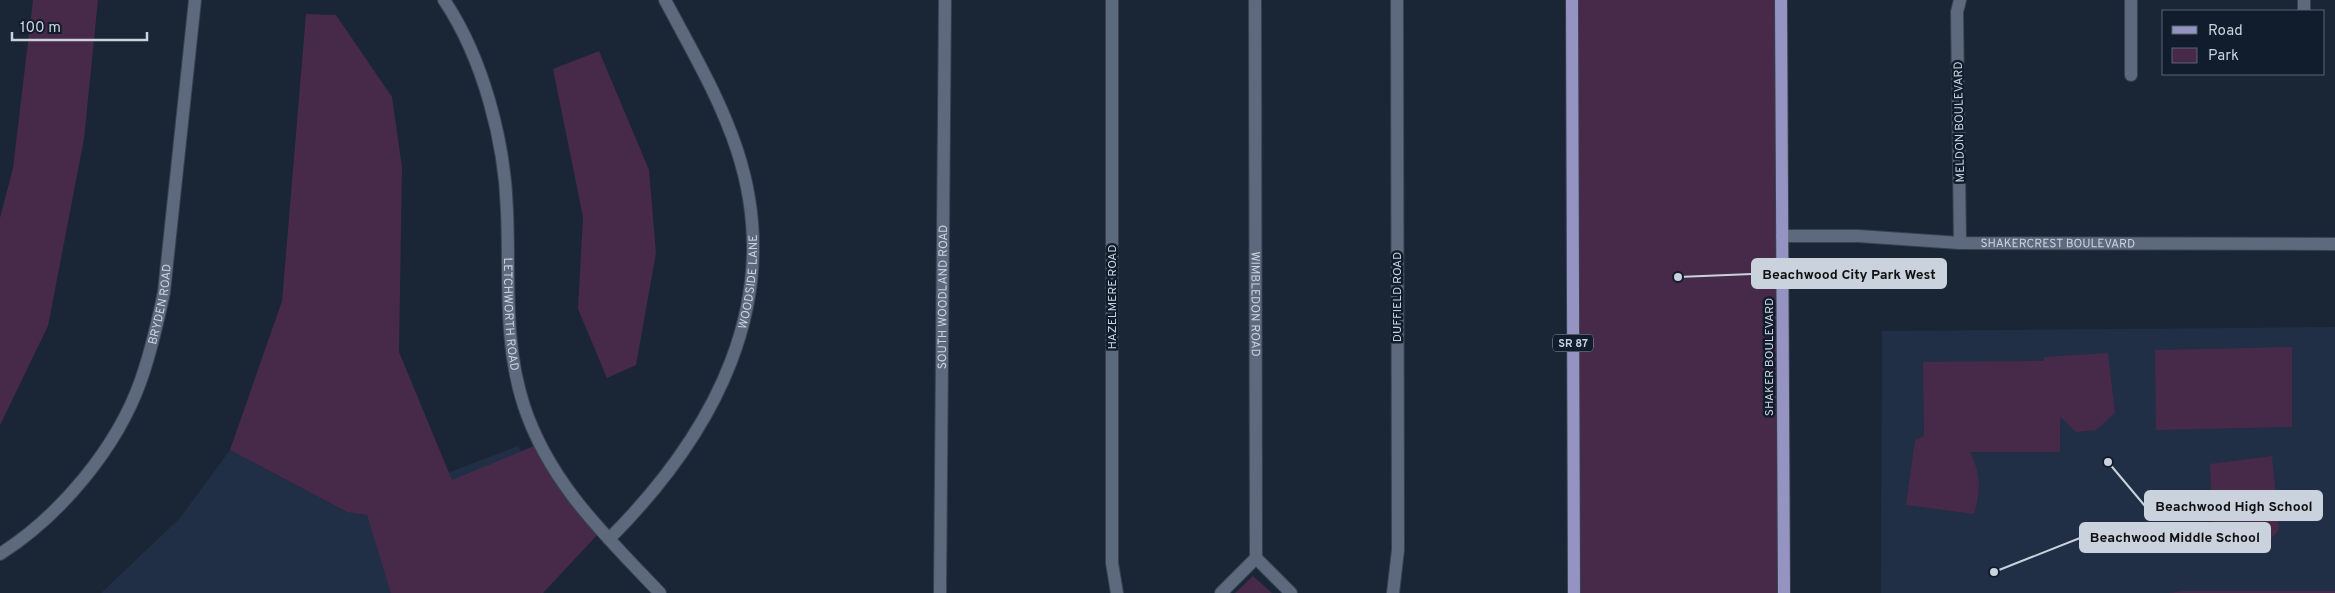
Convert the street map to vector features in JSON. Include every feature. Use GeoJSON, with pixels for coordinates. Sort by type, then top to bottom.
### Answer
{"type":"FeatureCollection","features":[{"type":"Feature","properties":{"kind":"main road","name":"SR 87"},"geometry":{"type":"LineString","coordinates":[[1572,0],[1574,593]]}},
{"type":"Feature","properties":{"kind":"main road","name":"SHAKER BOULEVARD"},"geometry":{"type":"LineString","coordinates":[[1781,0],[1784,593]]}},
{"type":"Feature","properties":{"kind":"street","name":"BRYDEN ROAD"},"geometry":{"type":"LineString","coordinates":[[0,554],[34,529],[78,485],[122,421],[140,381],[155,332],[164,292],[195,0]]}},
{"type":"Feature","properties":{"kind":"street"},"geometry":{"type":"LineString","coordinates":[[447,4],[460,0]]}},
{"type":"Feature","properties":{"kind":"street","name":"WOODSIDE LANE"},"geometry":{"type":"LineString","coordinates":[[609,539],[653,493],[698,430],[730,366],[741,332],[748,298],[752,261],[751,223],[747,188],[738,152],[724,112],[665,0]]}},
{"type":"Feature","properties":{"kind":"street","name":"SOUTH WOODLAND ROAD"},"geometry":{"type":"LineString","coordinates":[[940,593],[945,0]]}},
{"type":"Feature","properties":{"kind":"street","name":"HAZELMERE ROAD"},"geometry":{"type":"LineString","coordinates":[[1112,0],[1112,563],[1117,593]]}},
{"type":"Feature","properties":{"kind":"street","name":"WIMBLEDON ROAD"},"geometry":{"type":"LineString","coordinates":[[1255,0],[1256,558]]}},
{"type":"Feature","properties":{"kind":"street","name":"DUFFIELD ROAD"},"geometry":{"type":"LineString","coordinates":[[1393,593],[1398,550],[1397,0]]}},
{"type":"Feature","properties":{"kind":"street","name":"MELDON BOULEVARD"},"geometry":{"type":"LineString","coordinates":[[1960,0],[1958,12],[1960,244]]}},
{"type":"Feature","properties":{"kind":"street"},"geometry":{"type":"LineString","coordinates":[[2131,0],[2131,75]]}},
{"type":"Feature","properties":{"kind":"street","name":"LETCHWORTH ROAD"},"geometry":{"type":"LineString","coordinates":[[447,4],[467,42],[480,77],[500,144],[506,178],[508,323],[513,364],[524,406],[539,444],[555,473],[580,508],[660,593]]}},
{"type":"Feature","properties":{"kind":"street","name":"SHAKERCREST BOULEVARD"},"geometry":{"type":"LineString","coordinates":[[1782,236],[1858,236],[1960,244],[2335,244]]}},
{"type":"Feature","properties":{"kind":"street"},"geometry":{"type":"LineString","coordinates":[[1221,593],[1256,558],[1291,593]]}},
{"type":"Feature","properties":{"kind":"shaded area"},"geometry":{"type":"Polygon","coordinates":[[[2335,327],[2335,593],[1881,593],[1882,331],[2335,327]]]}},
{"type":"Feature","properties":{"kind":"shaded area"},"geometry":{"type":"Polygon","coordinates":[[[518,446],[576,551],[542,593],[101,593],[180,518],[230,450],[347,512],[518,446]]]}},
{"type":"Feature","properties":{"kind":"green space"},"geometry":{"type":"Polygon","coordinates":[[[33,0],[98,0],[84,139],[48,326],[0,425],[0,218],[13,168],[33,0]]]}},
{"type":"Feature","properties":{"kind":"green space"},"geometry":{"type":"Polygon","coordinates":[[[1572,0],[1781,0],[1784,593],[1574,593],[1572,0]]]}},
{"type":"Feature","properties":{"kind":"green space"},"geometry":{"type":"Polygon","coordinates":[[[306,14],[336,15],[392,97],[402,167],[399,352],[452,480],[539,444],[601,531],[543,593],[391,593],[367,515],[347,512],[230,450],[282,301],[306,14]]]}},
{"type":"Feature","properties":{"kind":"green space"},"geometry":{"type":"Polygon","coordinates":[[[599,51],[649,170],[656,253],[636,365],[607,378],[578,309],[583,217],[553,69],[599,51]]]}},
{"type":"Feature","properties":{"kind":"green space"},"geometry":{"type":"Polygon","coordinates":[[[2292,347],[2292,427],[2156,430],[2155,350],[2292,347]]]}},
{"type":"Feature","properties":{"kind":"green space"},"geometry":{"type":"Polygon","coordinates":[[[2108,353],[2115,413],[2096,430],[2076,432],[2060,417],[2060,452],[1970,452],[1974,460],[1979,483],[1974,514],[1906,505],[1915,440],[1924,436],[1923,362],[2044,361],[2044,357],[2108,353]]]}},
{"type":"Feature","properties":{"kind":"green space"},"geometry":{"type":"Polygon","coordinates":[[[2272,456],[2279,530],[2268,542],[2213,548],[2210,464],[2272,456]]]}},
{"type":"Feature","properties":{"kind":"green space"},"geometry":{"type":"Polygon","coordinates":[[[1253,576],[1272,593],[1235,593],[1253,576]]]}},
{"type":"Feature","properties":{"kind":"green space"},"geometry":{"type":"Polygon","coordinates":[[[2184,591],[2335,591],[2335,593],[2168,593],[2184,591]]]}},
{"type":"Feature","properties":{"kind":"place","name":"Beachwood City Park West"},"geometry":{"type":"Point","coordinates":[1678,277]}},
{"type":"Feature","properties":{"kind":"place","name":"Beachwood High School"},"geometry":{"type":"Point","coordinates":[2108,462]}},
{"type":"Feature","properties":{"kind":"place","name":"Beachwood Middle School"},"geometry":{"type":"Point","coordinates":[1994,572]}}]}
